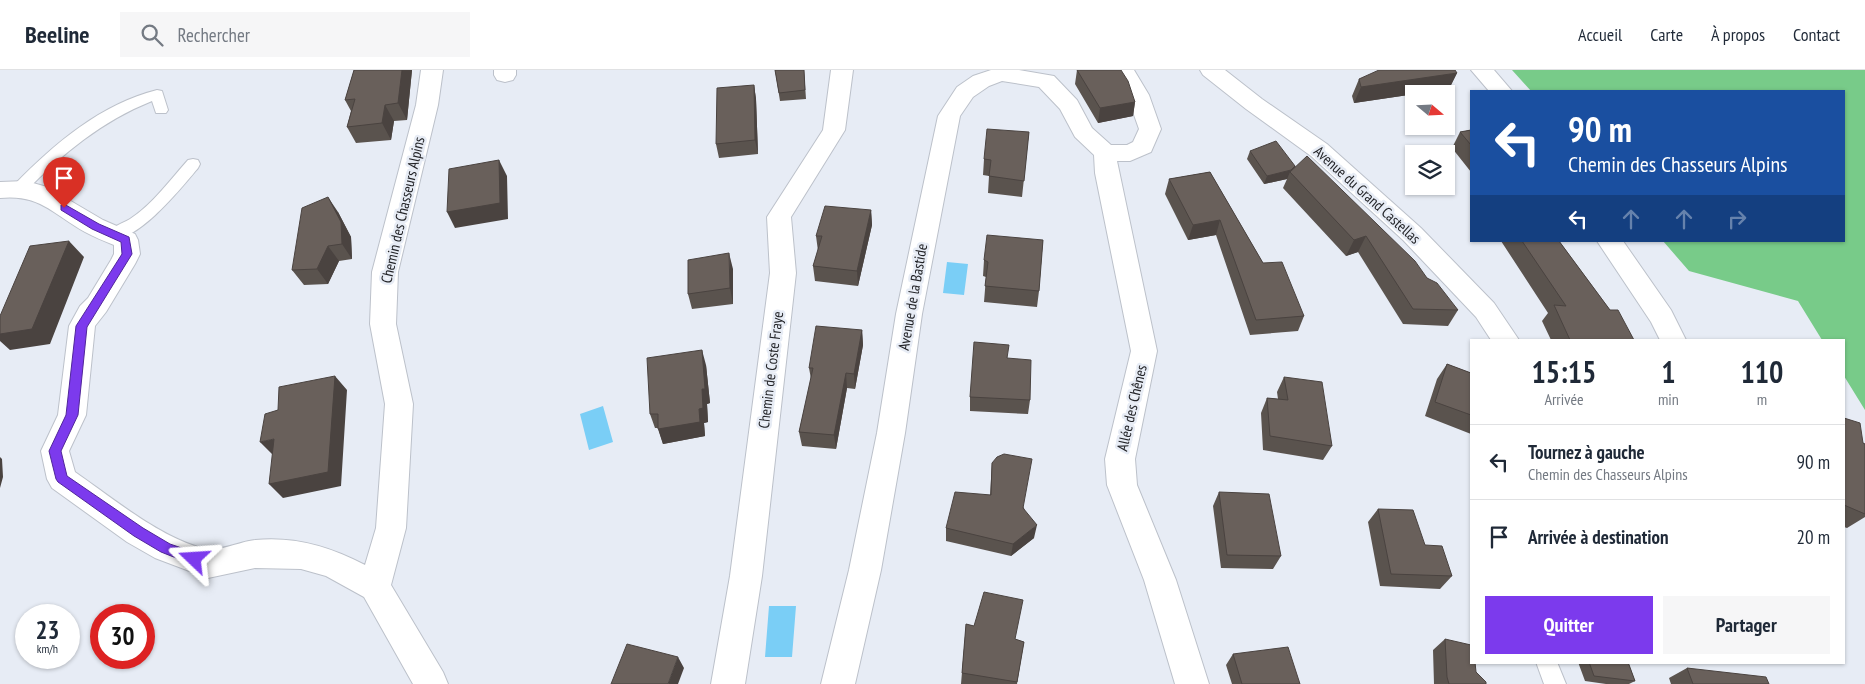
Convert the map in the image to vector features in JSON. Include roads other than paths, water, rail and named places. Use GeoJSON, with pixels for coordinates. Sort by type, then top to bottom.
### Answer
{"type":"FeatureCollection","features":[{"type":"Feature","properties":{"kind":"street","name":"Chemin des Chasseurs Alpins"},"geometry":{"type":"LineString","coordinates":[[375,587],[391,528],[399,404],[383,324],[385,272],[427,105],[432,70]]}},
{"type":"Feature","properties":{"kind":"street","name":"Chemin de Coste Fraye"},"geometry":{"type":"LineString","coordinates":[[728,684],[746,576],[773,346],[784,273],[779,217],[834,130],[842,70]]}},
{"type":"Feature","properties":{"kind":"street"},"geometry":{"type":"LineString","coordinates":[[1104,153],[1130,153],[1143,147],[1150,129],[1138,96],[1123,70]]}},
{"type":"Feature","properties":{"kind":"street","name":"Avenue du Grand Castellas"},"geometry":{"type":"LineString","coordinates":[[1211,70],[1254,104],[1319,150],[1412,234],[1485,310],[1505,339]]}},
{"type":"Feature","properties":{"kind":"street"},"geometry":{"type":"LineString","coordinates":[[1482,70],[1500,90]]}},
{"type":"Feature","properties":{"kind":"street","name":"Avenue de la Bastide"},"geometry":{"type":"LineString","coordinates":[[838,684],[865,570],[891,433],[908,314],[950,116],[965,92],[980,81],[1001,74],[1043,75],[1069,105],[1083,132],[1104,153]]}},
{"type":"Feature","properties":{"kind":"street","name":"Allée des Chênes"},"geometry":{"type":"LineString","coordinates":[[1104,153],[1144,351],[1120,458],[1122,485],[1160,580],[1192,684]]}},
{"type":"Feature","properties":{"kind":"street"},"geometry":{"type":"LineString","coordinates":[[10,189],[40,192],[96,227],[126,240],[127,254],[82,326],[72,415],[55,451],[62,479],[152,540],[166,548],[208,564],[255,554],[301,555],[333,564],[375,587],[431,684]]}},
{"type":"Feature","properties":{"kind":"street"},"geometry":{"type":"LineString","coordinates":[[1611,242],[1662,318],[1672,339]]}},
{"type":"Feature","properties":{"kind":"lane"},"geometry":{"type":"LineString","coordinates":[[10,189],[51,156],[133,102],[157,94],[161,110]]}},
{"type":"Feature","properties":{"kind":"lane"},"geometry":{"type":"LineString","coordinates":[[115,234],[136,223],[168,193],[192,164]]}},
{"type":"Feature","properties":{"kind":"lane"},"geometry":{"type":"LineString","coordinates":[[1547,664],[1555,684]]}},
{"type":"Feature","properties":{"kind":"water"},"geometry":{"type":"Polygon","coordinates":[[[947,262],[968,264],[964,295],[943,293],[947,262]]]}},
{"type":"Feature","properties":{"kind":"water"},"geometry":{"type":"Polygon","coordinates":[[[603,406],[613,442],[589,450],[580,414],[603,406]]]}},
{"type":"Feature","properties":{"kind":"water"},"geometry":{"type":"Polygon","coordinates":[[[769,606],[796,606],[792,657],[765,657],[769,606]]]}}]}
